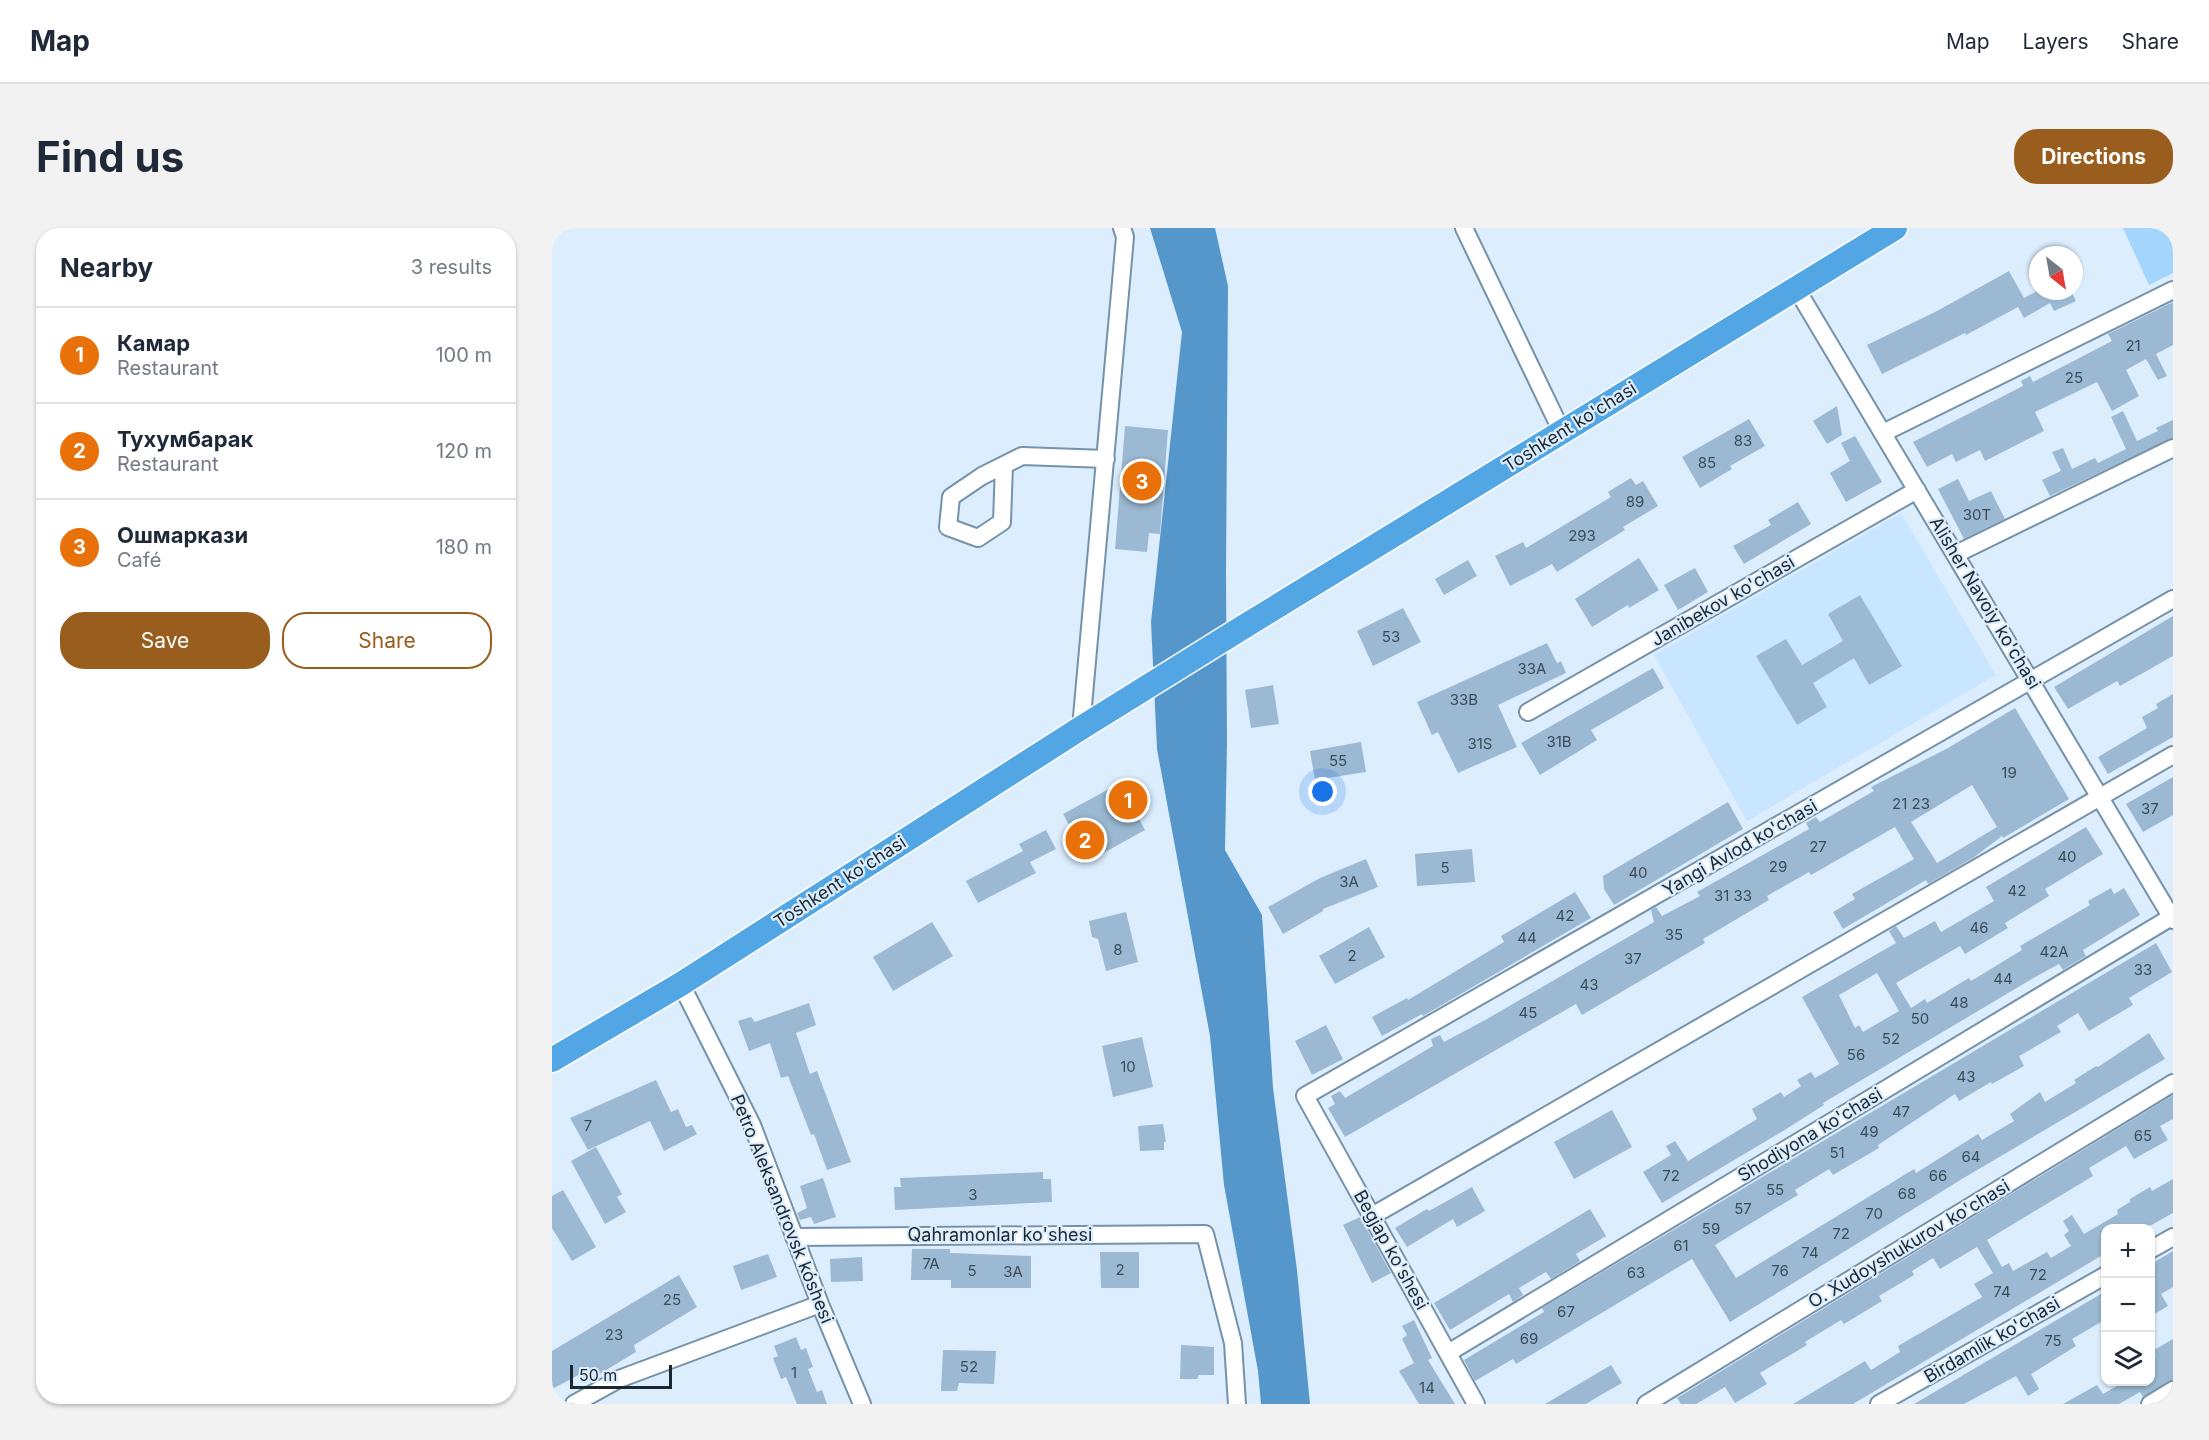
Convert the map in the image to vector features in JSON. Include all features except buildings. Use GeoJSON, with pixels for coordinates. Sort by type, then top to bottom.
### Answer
{"type":"FeatureCollection","features":[{"type":"Feature","properties":{"kind":"highway","name":"Toshkent ko'chasi"},"geometry":{"type":"LineString","coordinates":[[552,1060],[681,984],[1245,626],[1895,228]]}},
{"type":"Feature","properties":{"kind":"street"},"geometry":{"type":"LineString","coordinates":[[1081,728],[1125,237],[1122,228]]}},
{"type":"Feature","properties":{"kind":"street"},"geometry":{"type":"LineString","coordinates":[[1464,228],[1562,432]]}},
{"type":"Feature","properties":{"kind":"street","name":"Alisher Navoiy ko'chasi"},"geometry":{"type":"LineString","coordinates":[[1796,288],[2173,918]]}},
{"type":"Feature","properties":{"kind":"street"},"geometry":{"type":"LineString","coordinates":[[1883,433],[2173,290]]}},
{"type":"Feature","properties":{"kind":"street"},"geometry":{"type":"LineString","coordinates":[[1956,554],[2173,448]]}},
{"type":"Feature","properties":{"kind":"street"},"geometry":{"type":"LineString","coordinates":[[1004,465],[1002,522],[978,538],[948,526],[951,497],[1004,465],[1022,456],[1106,459]]}},
{"type":"Feature","properties":{"kind":"street","name":"Janibekov ko'chasi"},"geometry":{"type":"LineString","coordinates":[[1528,712],[1917,490]]}},
{"type":"Feature","properties":{"kind":"street","name":"Yangi Avlod ko'chasi"},"geometry":{"type":"LineString","coordinates":[[1305,1096],[2032,682],[2173,599]]}},
{"type":"Feature","properties":{"kind":"street"},"geometry":{"type":"LineString","coordinates":[[1372,1216],[2173,755]]}},
{"type":"Feature","properties":{"kind":"street","name":"Shodiyona ko'chasi"},"geometry":{"type":"LineString","coordinates":[[1448,1353],[2173,918]]}},
{"type":"Feature","properties":{"kind":"street","name":"Petro Aleksandrovsk kóshesi"},"geometry":{"type":"LineString","coordinates":[[681,984],[752,1125],[820,1304],[862,1404]]}},
{"type":"Feature","properties":{"kind":"street","name":"O. Xudoyshukurov ko'chasi"},"geometry":{"type":"LineString","coordinates":[[1646,1404],[2173,1083]]}},
{"type":"Feature","properties":{"kind":"street","name":"Begjap ko'shesi"},"geometry":{"type":"LineString","coordinates":[[1305,1096],[1476,1404]]}},
{"type":"Feature","properties":{"kind":"street","name":"Qahramonlar ko'shesi"},"geometry":{"type":"LineString","coordinates":[[794,1237],[1205,1234],[1233,1343],[1237,1404]]}},
{"type":"Feature","properties":{"kind":"street"},"geometry":{"type":"LineString","coordinates":[[2155,1248],[2173,1237]]}},
{"type":"Feature","properties":{"kind":"street","name":"Birdamlik ko'chasi"},"geometry":{"type":"LineString","coordinates":[[1880,1404],[2101,1278]]}},
{"type":"Feature","properties":{"kind":"street"},"geometry":{"type":"LineString","coordinates":[[574,1404],[618,1379],[820,1304]]}},
{"type":"Feature","properties":{"kind":"street"},"geometry":{"type":"LineString","coordinates":[[2150,1404],[2173,1390]]}},
{"type":"Feature","properties":{"kind":"shaded area"},"geometry":{"type":"Polygon","coordinates":[[[1150,228],[1215,228],[1228,286],[1225,850],[1262,915],[1273,1088],[1297,1270],[1310,1404],[1261,1404],[1258,1371],[1224,1185],[1210,1036],[1157,749],[1151,622],[1182,332],[1150,228]]]}},
{"type":"Feature","properties":{"kind":"shaded area"},"geometry":{"type":"Polygon","coordinates":[[[2123,228],[2173,228],[2173,273],[2149,285],[2123,228]]]}},
{"type":"Feature","properties":{"kind":"shaded area"},"geometry":{"type":"Polygon","coordinates":[[[1901,513],[1996,675],[1747,821],[1654,655],[1901,513]]]}},
{"type":"Feature","properties":{"kind":"place","name":"Ошмаркази"},"geometry":{"type":"Point","coordinates":[1142,481]}},
{"type":"Feature","properties":{"kind":"place","name":"Камар"},"geometry":{"type":"Point","coordinates":[1128,800]}},
{"type":"Feature","properties":{"kind":"place","name":"Тухумбарак"},"geometry":{"type":"Point","coordinates":[1085,840]}}]}
